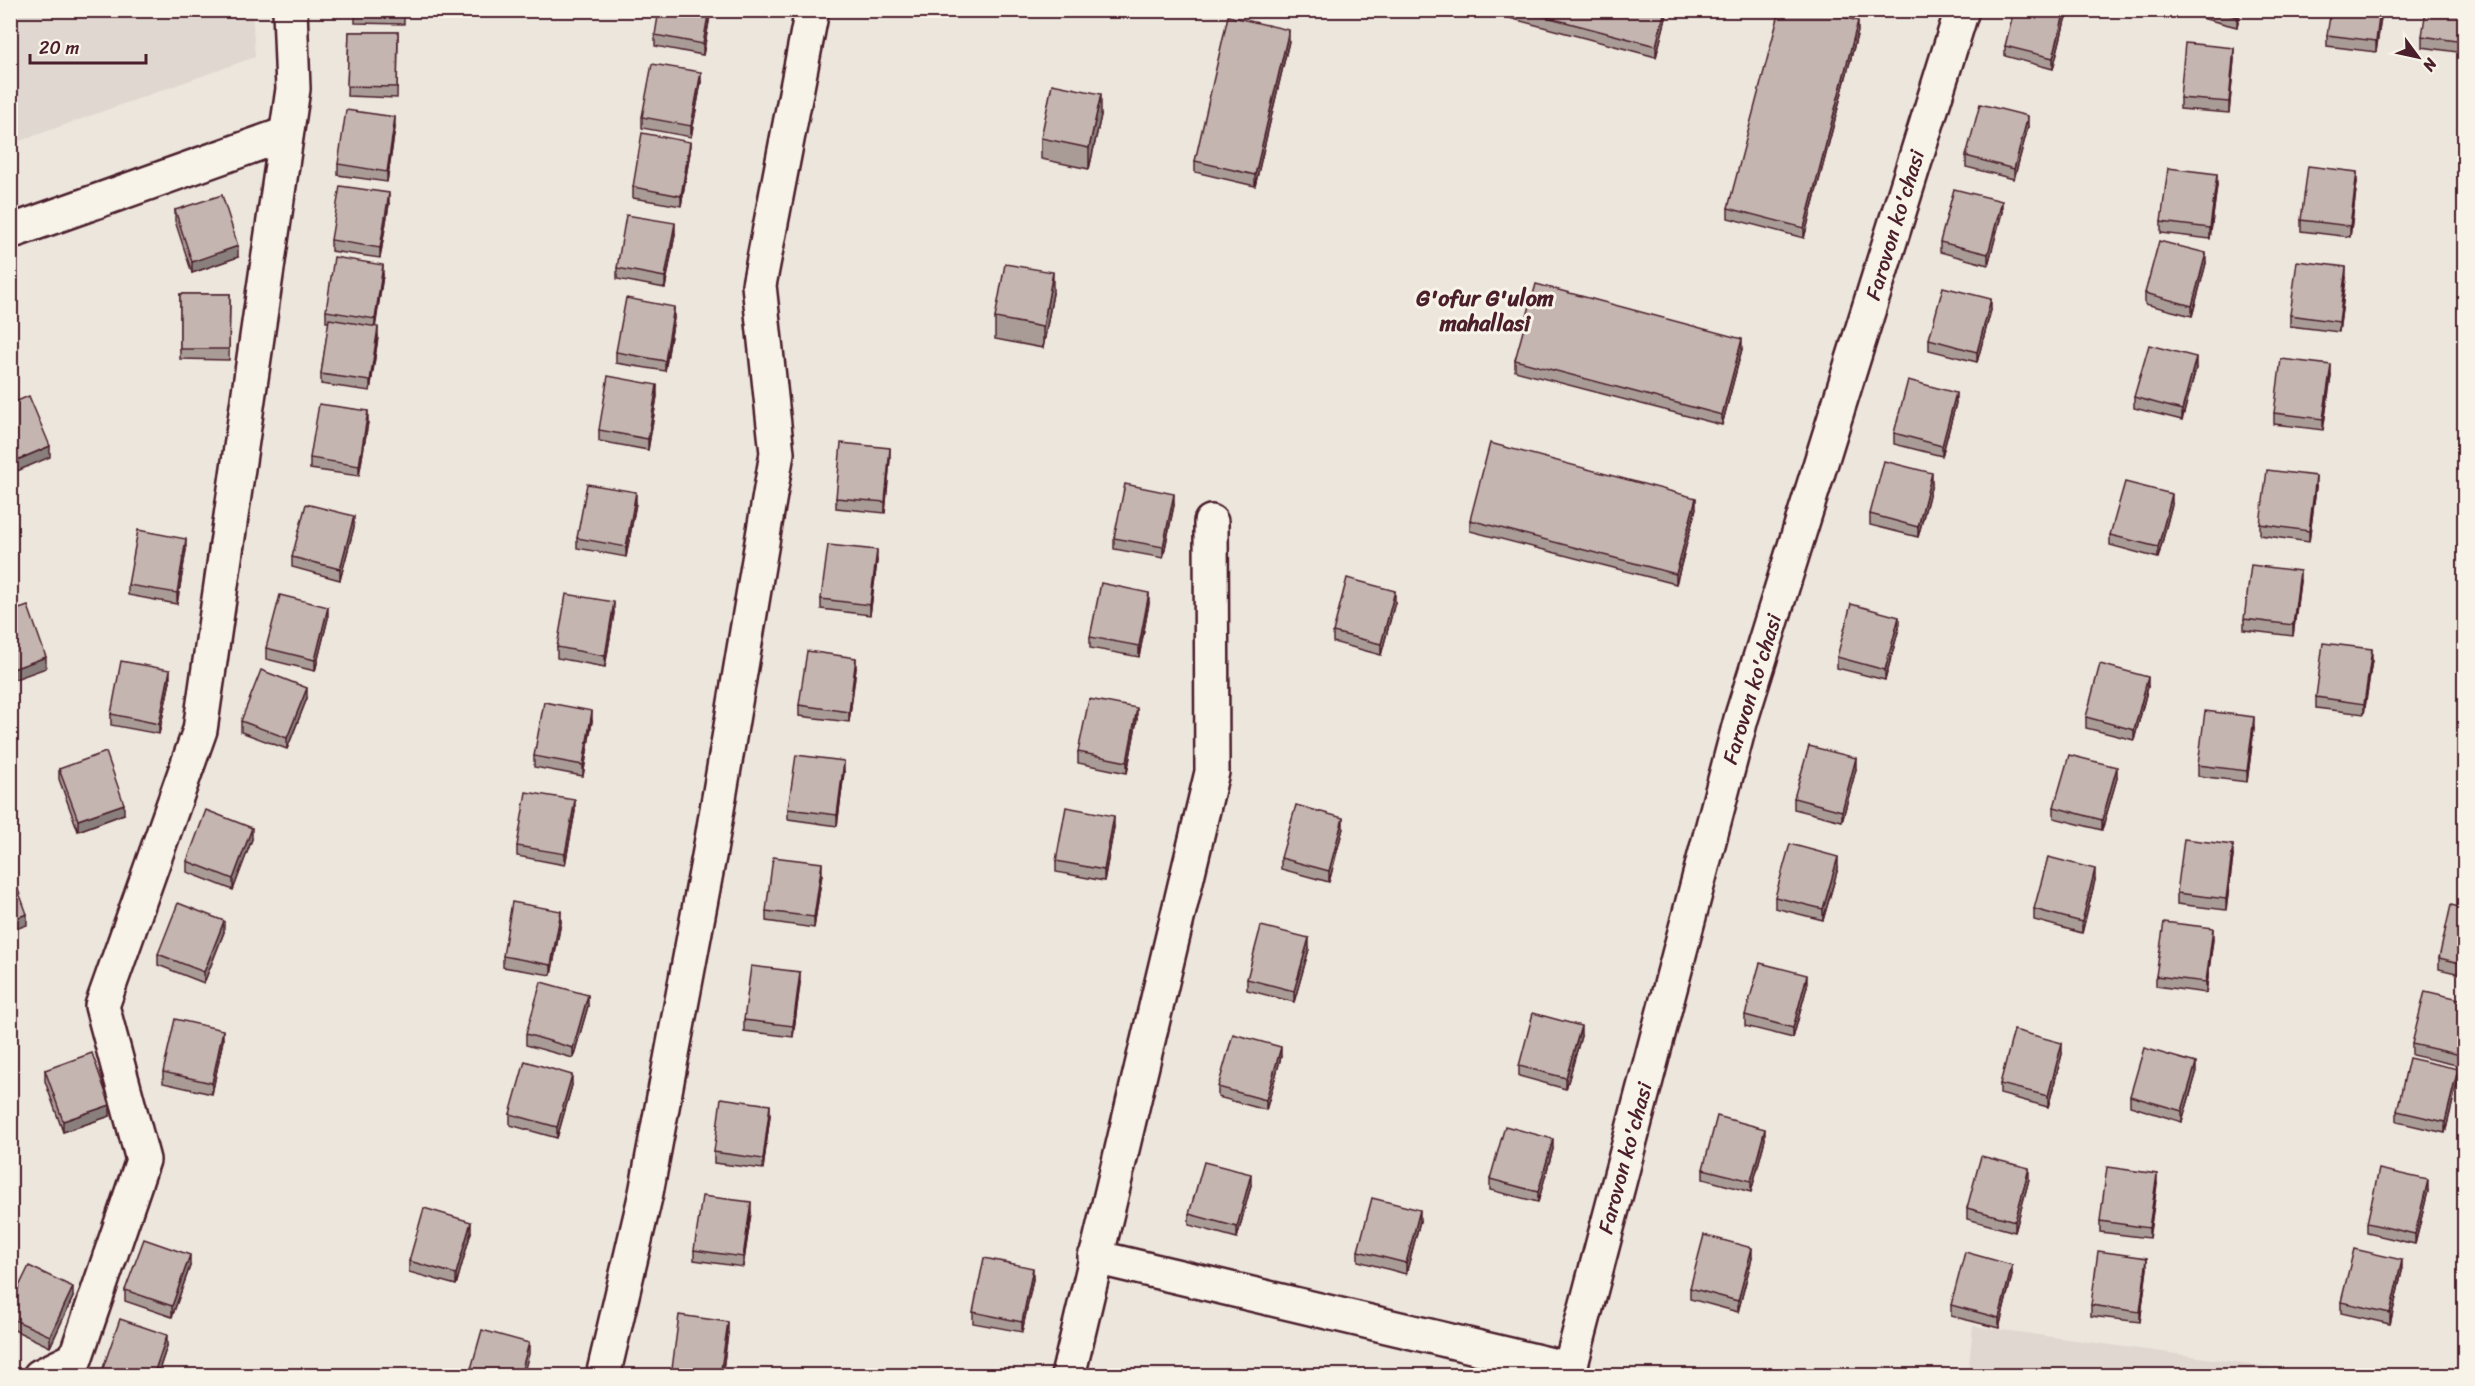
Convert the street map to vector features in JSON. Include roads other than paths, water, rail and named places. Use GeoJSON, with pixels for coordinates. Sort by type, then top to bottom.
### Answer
{"type":"FeatureCollection","features":[{"type":"Feature","properties":{"kind":"street"},"geometry":{"type":"LineString","coordinates":[[40,1376],[75,1359],[143,1160],[102,1006],[200,730],[292,89],[290,10]]}},
{"type":"Feature","properties":{"kind":"street"},"geometry":{"type":"LineString","coordinates":[[603,1376],[651,1169],[710,851],[777,453],[759,285],[812,10]]}},
{"type":"Feature","properties":{"kind":"street","name":"Farovon ko'chasi"},"geometry":{"type":"LineString","coordinates":[[1568,1372],[1741,718],[1962,10]]}},
{"type":"Feature","properties":{"kind":"street"},"geometry":{"type":"LineString","coordinates":[[10,232],[286,135]]}},
{"type":"Feature","properties":{"kind":"street"},"geometry":{"type":"LineString","coordinates":[[1068,1376],[1212,772],[1210,522]]}},
{"type":"Feature","properties":{"kind":"street"},"geometry":{"type":"LineString","coordinates":[[1095,1257],[1568,1372]]}},
{"type":"Feature","properties":{"kind":"district","name":"G'ofur G'ulom mahallasi"},"geometry":{"type":"Point","coordinates":[1485,310]}}]}
